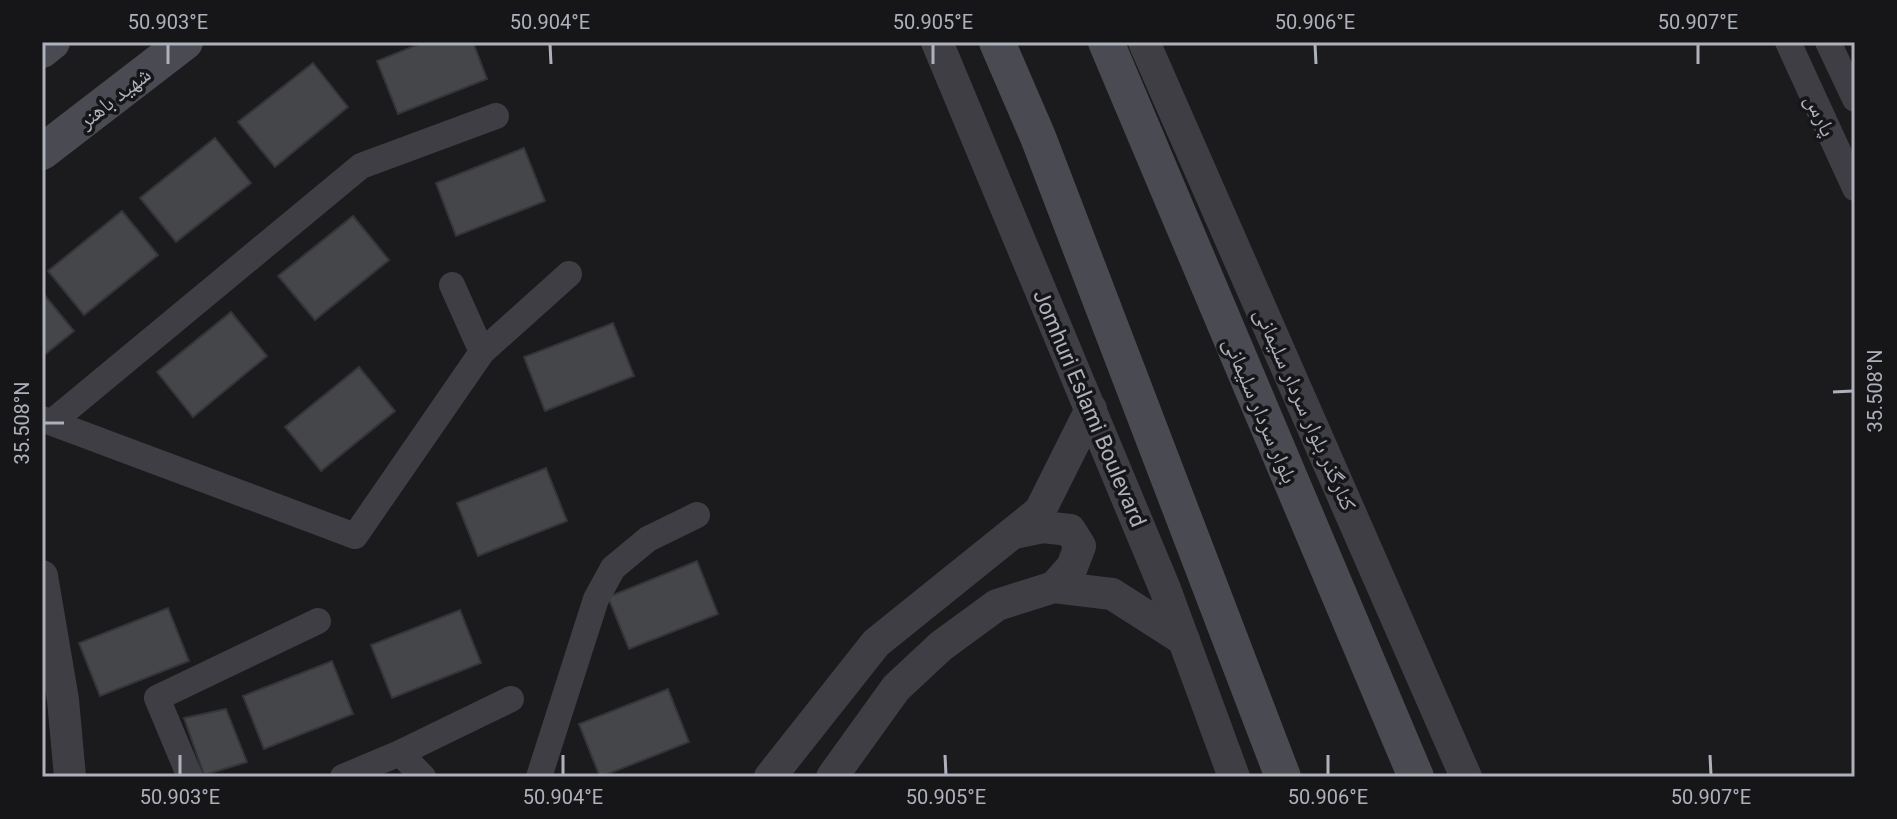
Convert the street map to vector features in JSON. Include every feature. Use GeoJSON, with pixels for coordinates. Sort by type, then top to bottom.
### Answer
{"type":"FeatureCollection","features":[{"type":"Feature","properties":{"kind":"main road"},"geometry":{"type":"LineString","coordinates":[[42,50],[52,42]]}},
{"type":"Feature","properties":{"kind":"main road","name":"شهید باهنر"},"geometry":{"type":"LineString","coordinates":[[42,152],[185,42]]}},
{"type":"Feature","properties":{"kind":"main road"},"geometry":{"type":"LineString","coordinates":[[997,42],[1038,137],[1283,777]]}},
{"type":"Feature","properties":{"kind":"main road","name":"بلوار سردار سلیمانی"},"geometry":{"type":"LineString","coordinates":[[1106,42],[1416,777]]}},
{"type":"Feature","properties":{"kind":"street","name":"Jomhuri Eslami Boulevard"},"geometry":{"type":"LineString","coordinates":[[937,42],[1091,409],[1184,640],[1234,777]]}},
{"type":"Feature","properties":{"kind":"street","name":"کنارگذر بلوار سردار سلیمانی"},"geometry":{"type":"LineString","coordinates":[[1144,42],[1466,777]]}},
{"type":"Feature","properties":{"kind":"street","name":"پارس"},"geometry":{"type":"LineString","coordinates":[[1788,42],[1855,188]]}},
{"type":"Feature","properties":{"kind":"street","name":"پارس"},"geometry":{"type":"LineString","coordinates":[[1828,42],[1855,99]]}},
{"type":"Feature","properties":{"kind":"street"},"geometry":{"type":"LineString","coordinates":[[47,420],[361,166],[496,116]]}},
{"type":"Feature","properties":{"kind":"street"},"geometry":{"type":"LineString","coordinates":[[47,420],[355,536],[482,352],[569,274]]}},
{"type":"Feature","properties":{"kind":"street"},"geometry":{"type":"LineString","coordinates":[[452,285],[482,352]]}},
{"type":"Feature","properties":{"kind":"street"},"geometry":{"type":"LineString","coordinates":[[770,777],[876,643],[1040,511],[1091,409]]}},
{"type":"Feature","properties":{"kind":"street"},"geometry":{"type":"LineString","coordinates":[[539,777],[596,599],[613,568],[648,539],[697,515]]}},
{"type":"Feature","properties":{"kind":"street"},"geometry":{"type":"LineString","coordinates":[[1009,533],[1043,527],[1070,530],[1080,546],[1072,567],[1054,587]]}},
{"type":"Feature","properties":{"kind":"street"},"geometry":{"type":"LineString","coordinates":[[42,576],[63,700],[70,777]]}},
{"type":"Feature","properties":{"kind":"street"},"geometry":{"type":"LineString","coordinates":[[832,777],[896,688],[941,646],[997,605],[1054,587],[1112,594],[1184,640]]}},
{"type":"Feature","properties":{"kind":"street"},"geometry":{"type":"LineString","coordinates":[[190,777],[157,698],[318,621]]}},
{"type":"Feature","properties":{"kind":"street"},"geometry":{"type":"LineString","coordinates":[[343,777],[511,699]]}},
{"type":"Feature","properties":{"kind":"street"},"geometry":{"type":"LineString","coordinates":[[400,753],[423,777]]}},
{"type":"Feature","properties":{"kind":"building"},"geometry":{"type":"Polygon","coordinates":[[[424,42],[473,42],[487,79],[398,114],[377,61],[424,42]]]}},
{"type":"Feature","properties":{"kind":"building"},"geometry":{"type":"Polygon","coordinates":[[[313,63],[348,107],[275,167],[238,122],[313,63]]]}},
{"type":"Feature","properties":{"kind":"building"},"geometry":{"type":"Polygon","coordinates":[[[215,138],[251,183],[176,242],[140,198],[215,138]]]}},
{"type":"Feature","properties":{"kind":"building"},"geometry":{"type":"Polygon","coordinates":[[[524,148],[545,201],[456,236],[436,183],[524,148]]]}},
{"type":"Feature","properties":{"kind":"building"},"geometry":{"type":"Polygon","coordinates":[[[122,211],[158,255],[84,315],[48,271],[122,211]]]}},
{"type":"Feature","properties":{"kind":"building"},"geometry":{"type":"Polygon","coordinates":[[[353,216],[389,260],[315,320],[278,276],[353,216]]]}},
{"type":"Feature","properties":{"kind":"building"},"geometry":{"type":"Polygon","coordinates":[[[42,292],[74,331],[42,357],[42,292]]]}},
{"type":"Feature","properties":{"kind":"building"},"geometry":{"type":"Polygon","coordinates":[[[231,312],[267,356],[193,417],[157,372],[231,312]]]}},
{"type":"Feature","properties":{"kind":"building"},"geometry":{"type":"Polygon","coordinates":[[[613,323],[634,376],[545,411],[524,357],[613,323]]]}},
{"type":"Feature","properties":{"kind":"building"},"geometry":{"type":"Polygon","coordinates":[[[359,367],[395,411],[321,471],[285,427],[359,367]]]}},
{"type":"Feature","properties":{"kind":"building"},"geometry":{"type":"Polygon","coordinates":[[[546,468],[567,521],[478,556],[457,503],[546,468]]]}},
{"type":"Feature","properties":{"kind":"building"},"geometry":{"type":"Polygon","coordinates":[[[697,561],[718,614],[629,649],[608,597],[697,561]]]}},
{"type":"Feature","properties":{"kind":"building"},"geometry":{"type":"Polygon","coordinates":[[[168,608],[189,661],[100,696],[79,643],[168,608]]]}},
{"type":"Feature","properties":{"kind":"building"},"geometry":{"type":"Polygon","coordinates":[[[460,610],[481,663],[392,698],[371,645],[460,610]]]}},
{"type":"Feature","properties":{"kind":"building"},"geometry":{"type":"Polygon","coordinates":[[[332,661],[353,714],[264,749],[243,696],[332,661]]]}},
{"type":"Feature","properties":{"kind":"building"},"geometry":{"type":"Polygon","coordinates":[[[668,689],[689,742],[600,777],[579,724],[668,689]]]}},
{"type":"Feature","properties":{"kind":"building"},"geometry":{"type":"Polygon","coordinates":[[[226,709],[247,762],[204,775],[184,718],[226,709]]]}}]}
